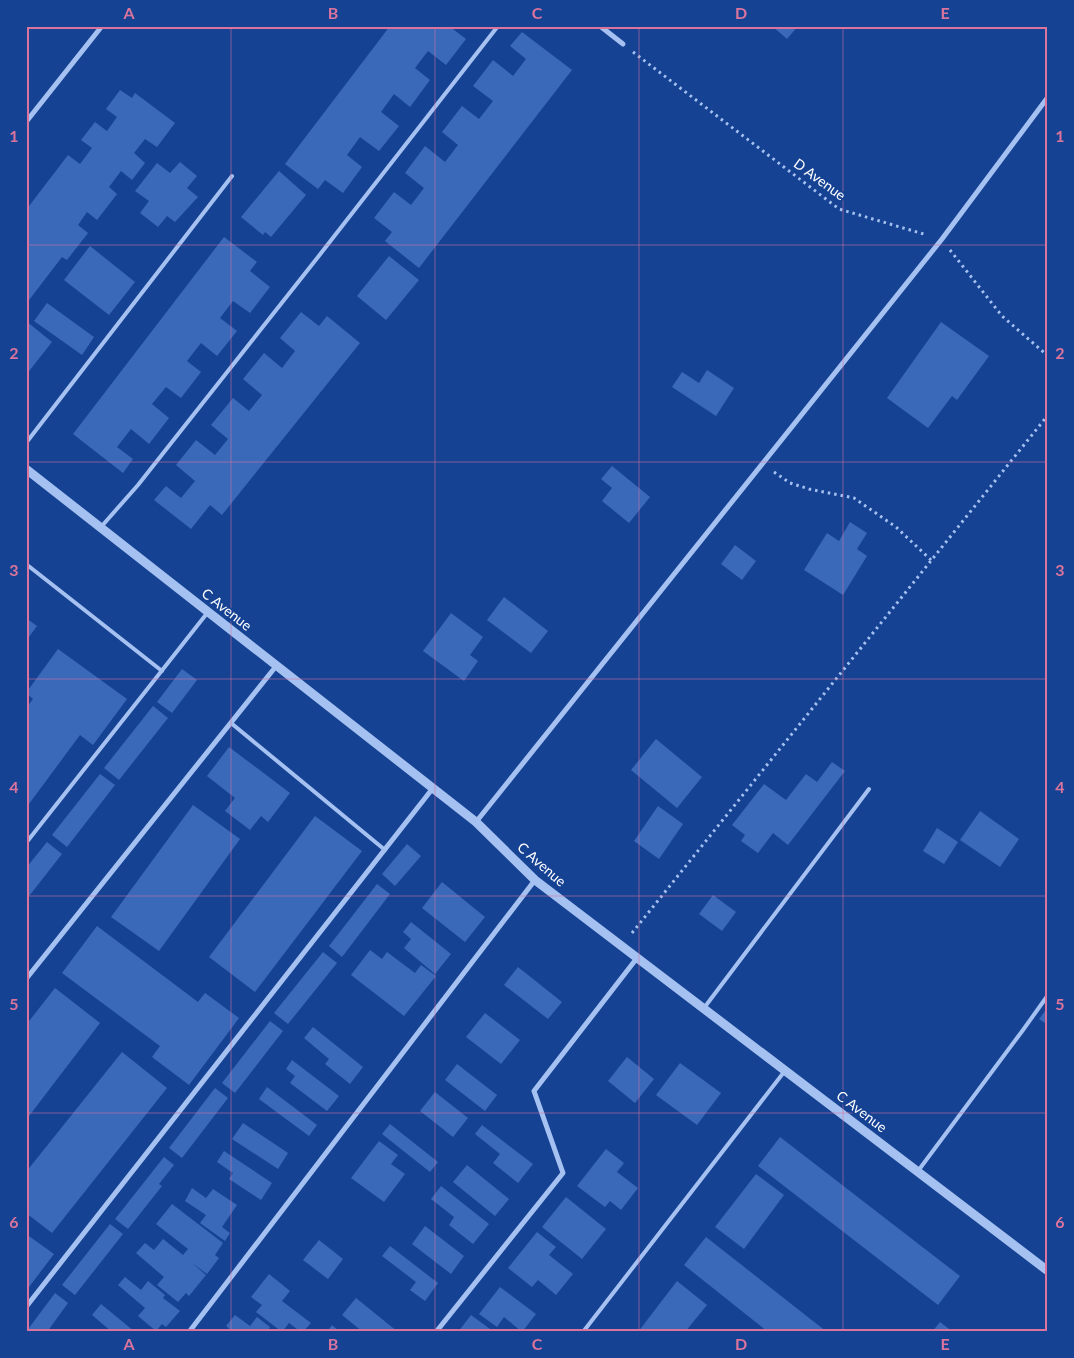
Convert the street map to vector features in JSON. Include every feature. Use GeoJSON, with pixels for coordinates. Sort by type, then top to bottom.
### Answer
{"type":"FeatureCollection","features":[{"type":"Feature","properties":{"kind":"street"},"geometry":{"type":"LineString","coordinates":[[26,122],[102,26]]}},
{"type":"Feature","properties":{"kind":"street"},"geometry":{"type":"LineString","coordinates":[[600,26],[623,44]]}},
{"type":"Feature","properties":{"kind":"street"},"geometry":{"type":"LineString","coordinates":[[476,822],[942,239],[1048,97]]}},
{"type":"Feature","properties":{"kind":"street","name":"C Avenue"},"geometry":{"type":"LineString","coordinates":[[26,469],[434,788],[476,822],[535,880],[1048,1271]]}},
{"type":"Feature","properties":{"kind":"street"},"geometry":{"type":"LineString","coordinates":[[26,979],[277,665]]}},
{"type":"Feature","properties":{"kind":"street"},"geometry":{"type":"LineString","coordinates":[[26,1308],[434,788]]}},
{"type":"Feature","properties":{"kind":"street"},"geometry":{"type":"LineString","coordinates":[[189,1332],[535,880]]}},
{"type":"Feature","properties":{"kind":"street"},"geometry":{"type":"LineString","coordinates":[[436,1332],[563,1173],[534,1091],[638,957]]}},
{"type":"Feature","properties":{"kind":"lane"},"geometry":{"type":"LineString","coordinates":[[101,527],[138,484],[312,265],[498,26]]}},
{"type":"Feature","properties":{"kind":"lane"},"geometry":{"type":"LineString","coordinates":[[26,443],[232,176]]}},
{"type":"Feature","properties":{"kind":"lane"},"geometry":{"type":"LineString","coordinates":[[26,564],[162,671]]}},
{"type":"Feature","properties":{"kind":"lane"},"geometry":{"type":"LineString","coordinates":[[26,843],[208,612]]}},
{"type":"Feature","properties":{"kind":"lane"},"geometry":{"type":"LineString","coordinates":[[231,723],[385,850]]}},
{"type":"Feature","properties":{"kind":"lane"},"geometry":{"type":"LineString","coordinates":[[704,1008],[869,789]]}},
{"type":"Feature","properties":{"kind":"lane"},"geometry":{"type":"LineString","coordinates":[[918,1171],[1048,995]]}},
{"type":"Feature","properties":{"kind":"lane"},"geometry":{"type":"LineString","coordinates":[[583,1332],[785,1070]]}},
{"type":"Feature","properties":{"kind":"path","name":"D Avenue"},"geometry":{"type":"LineString","coordinates":[[623,44],[839,209],[942,239]]}},
{"type":"Feature","properties":{"kind":"path"},"geometry":{"type":"LineString","coordinates":[[942,239],[1002,316],[1048,356]]}},
{"type":"Feature","properties":{"kind":"path"},"geometry":{"type":"LineString","coordinates":[[622,945],[1048,415]]}},
{"type":"Feature","properties":{"kind":"path"},"geometry":{"type":"LineString","coordinates":[[763,463],[790,483],[809,489],[854,498],[896,527],[931,560]]}},
{"type":"Feature","properties":{"kind":"building"},"geometry":{"type":"Polygon","coordinates":[[[390,26],[449,26],[466,39],[446,65],[428,51],[415,68],[430,80],[410,107],[394,94],[381,112],[399,126],[379,151],[360,137],[347,155],[362,167],[343,193],[325,180],[318,189],[285,164],[390,26]]]}},
{"type":"Feature","properties":{"kind":"building"},"geometry":{"type":"Polygon","coordinates":[[[772,26],[798,26],[787,39],[772,26]]]}},
{"type":"Feature","properties":{"kind":"building"},"geometry":{"type":"Polygon","coordinates":[[[522,32],[572,70],[419,268],[385,241],[392,232],[374,218],[394,192],[411,205],[424,188],[405,173],[425,146],[445,162],[458,145],[442,132],[462,106],[479,119],[493,101],[473,86],[493,60],[513,76],[526,59],[510,46],[522,32]]]}},
{"type":"Feature","properties":{"kind":"building"},"geometry":{"type":"Polygon","coordinates":[[[120,90],[132,98],[135,93],[175,123],[157,147],[145,139],[134,153],[145,163],[132,180],[121,171],[109,187],[117,194],[97,220],[87,212],[78,225],[88,233],[67,260],[62,257],[26,304],[26,232],[28,229],[26,228],[26,210],[68,155],[80,164],[92,148],[81,140],[95,122],[107,131],[117,117],[106,109],[120,90]]]}},
{"type":"Feature","properties":{"kind":"building"},"geometry":{"type":"Polygon","coordinates":[[[180,162],[197,176],[187,188],[198,197],[175,222],[167,216],[158,227],[140,213],[149,201],[135,191],[157,163],[170,173],[180,162]]]}},
{"type":"Feature","properties":{"kind":"building"},"geometry":{"type":"Polygon","coordinates":[[[279,171],[306,195],[271,237],[265,232],[263,235],[241,217],[279,171]]]}},
{"type":"Feature","properties":{"kind":"building"},"geometry":{"type":"Polygon","coordinates":[[[224,237],[257,262],[250,271],[270,287],[250,313],[233,301],[220,318],[237,331],[217,356],[201,343],[187,361],[201,372],[181,398],[166,387],[152,404],[169,418],[149,444],[131,429],[117,447],[133,459],[123,473],[73,434],[224,237]]]}},
{"type":"Feature","properties":{"kind":"building"},"geometry":{"type":"Polygon","coordinates":[[[90,246],[135,282],[109,315],[64,280],[90,246]]]}},
{"type":"Feature","properties":{"kind":"building"},"geometry":{"type":"Polygon","coordinates":[[[389,256],[419,280],[386,320],[357,296],[389,256]]]}},
{"type":"Feature","properties":{"kind":"building"},"geometry":{"type":"Polygon","coordinates":[[[47,303],[94,337],[82,355],[34,321],[47,303]]]}},
{"type":"Feature","properties":{"kind":"building"},"geometry":{"type":"Polygon","coordinates":[[[301,312],[319,326],[327,316],[360,343],[222,515],[210,505],[191,529],[154,500],[166,486],[181,498],[195,481],[176,465],[196,440],[215,455],[228,439],[211,425],[233,398],[249,411],[262,395],[243,379],[264,353],[282,368],[295,351],[280,338],[301,312]]]}},
{"type":"Feature","properties":{"kind":"building"},"geometry":{"type":"Polygon","coordinates":[[[26,321],[52,342],[26,375],[26,321]]]}},
{"type":"Feature","properties":{"kind":"building"},"geometry":{"type":"Polygon","coordinates":[[[941,322],[989,356],[957,400],[952,396],[928,428],[887,398],[941,322]]]}},
{"type":"Feature","properties":{"kind":"building"},"geometry":{"type":"Polygon","coordinates":[[[707,370],[734,388],[716,416],[672,387],[682,372],[699,383],[707,370]]]}},
{"type":"Feature","properties":{"kind":"building"},"geometry":{"type":"Polygon","coordinates":[[[612,466],[650,497],[629,523],[602,501],[612,488],[601,479],[612,466]]]}},
{"type":"Feature","properties":{"kind":"building"},"geometry":{"type":"Polygon","coordinates":[[[850,522],[867,533],[857,549],[867,556],[843,595],[804,570],[827,533],[839,541],[850,522]]]}},
{"type":"Feature","properties":{"kind":"building"},"geometry":{"type":"Polygon","coordinates":[[[735,545],[756,561],[742,580],[721,564],[735,545]]]}},
{"type":"Feature","properties":{"kind":"building"},"geometry":{"type":"Polygon","coordinates":[[[504,597],[548,631],[531,653],[487,620],[504,597]]]}},
{"type":"Feature","properties":{"kind":"building"},"geometry":{"type":"Polygon","coordinates":[[[451,613],[483,637],[470,655],[478,661],[464,681],[423,651],[451,613]]]}},
{"type":"Feature","properties":{"kind":"building"},"geometry":{"type":"Polygon","coordinates":[[[26,618],[37,626],[26,641],[26,618]]]}},
{"type":"Feature","properties":{"kind":"building"},"geometry":{"type":"Polygon","coordinates":[[[58,649],[127,699],[93,745],[80,735],[26,808],[26,708],[33,699],[26,693],[58,649]]]}},
{"type":"Feature","properties":{"kind":"building"},"geometry":{"type":"Polygon","coordinates":[[[182,669],[197,680],[172,713],[157,702],[182,669]]]}},
{"type":"Feature","properties":{"kind":"building"},"geometry":{"type":"Polygon","coordinates":[[[153,706],[168,718],[119,780],[104,768],[153,706]]]}},
{"type":"Feature","properties":{"kind":"building"},"geometry":{"type":"Polygon","coordinates":[[[656,739],[702,777],[677,808],[631,770],[656,739]]]}},
{"type":"Feature","properties":{"kind":"building"},"geometry":{"type":"Polygon","coordinates":[[[229,747],[290,793],[268,822],[261,816],[250,830],[225,811],[235,798],[207,776],[229,747]]]}},
{"type":"Feature","properties":{"kind":"building"},"geometry":{"type":"Polygon","coordinates":[[[832,762],[845,771],[788,845],[773,833],[758,853],[741,841],[745,835],[732,825],[764,784],[786,800],[806,774],[817,782],[832,762]]]}},
{"type":"Feature","properties":{"kind":"building"},"geometry":{"type":"Polygon","coordinates":[[[100,774],[115,785],[67,847],[52,835],[100,774]]]}},
{"type":"Feature","properties":{"kind":"building"},"geometry":{"type":"Polygon","coordinates":[[[193,805],[240,839],[159,951],[111,917],[193,805]]]}},
{"type":"Feature","properties":{"kind":"building"},"geometry":{"type":"Polygon","coordinates":[[[658,806],[683,824],[659,859],[634,841],[658,806]]]}},
{"type":"Feature","properties":{"kind":"building"},"geometry":{"type":"Polygon","coordinates":[[[980,811],[1019,839],[1000,867],[960,840],[980,811]]]}},
{"type":"Feature","properties":{"kind":"building"},"geometry":{"type":"Polygon","coordinates":[[[315,816],[362,851],[255,992],[209,957],[315,816]]]}},
{"type":"Feature","properties":{"kind":"building"},"geometry":{"type":"Polygon","coordinates":[[[937,828],[958,842],[944,864],[923,851],[937,828]]]}},
{"type":"Feature","properties":{"kind":"building"},"geometry":{"type":"Polygon","coordinates":[[[47,842],[62,854],[26,900],[26,868],[47,842]]]}},
{"type":"Feature","properties":{"kind":"building"},"geometry":{"type":"Polygon","coordinates":[[[407,844],[421,856],[395,886],[382,874],[407,844]]]}},
{"type":"Feature","properties":{"kind":"building"},"geometry":{"type":"Polygon","coordinates":[[[442,882],[485,917],[465,942],[422,908],[442,882]]]}},
{"type":"Feature","properties":{"kind":"building"},"geometry":{"type":"Polygon","coordinates":[[[377,884],[390,894],[342,957],[329,946],[377,884]]]}},
{"type":"Feature","properties":{"kind":"building"},"geometry":{"type":"Polygon","coordinates":[[[713,895],[736,912],[722,931],[699,914],[713,895]]]}},
{"type":"Feature","properties":{"kind":"building"},"geometry":{"type":"Polygon","coordinates":[[[411,922],[451,954],[435,974],[404,948],[411,939],[403,932],[411,922]]]}},
{"type":"Feature","properties":{"kind":"building"},"geometry":{"type":"Polygon","coordinates":[[[97,926],[198,1002],[205,993],[239,1018],[189,1085],[152,1057],[160,1046],[62,973],[97,926]]]}},
{"type":"Feature","properties":{"kind":"building"},"geometry":{"type":"Polygon","coordinates":[[[370,950],[382,959],[387,952],[415,973],[421,965],[436,976],[404,1016],[351,975],[370,950]]]}},
{"type":"Feature","properties":{"kind":"building"},"geometry":{"type":"Polygon","coordinates":[[[323,952],[337,963],[288,1024],[274,1013],[323,952]]]}},
{"type":"Feature","properties":{"kind":"building"},"geometry":{"type":"Polygon","coordinates":[[[518,967],[562,1002],[548,1019],[504,985],[518,967]]]}},
{"type":"Feature","properties":{"kind":"building"},"geometry":{"type":"Polygon","coordinates":[[[55,988],[100,1023],[26,1120],[26,1025],[55,988]]]}},
{"type":"Feature","properties":{"kind":"building"},"geometry":{"type":"Polygon","coordinates":[[[1048,1007],[1048,1025],[1039,1019],[1048,1007]]]}},
{"type":"Feature","properties":{"kind":"building"},"geometry":{"type":"Polygon","coordinates":[[[485,1013],[520,1040],[501,1064],[466,1037],[485,1013]]]}},
{"type":"Feature","properties":{"kind":"building"},"geometry":{"type":"Polygon","coordinates":[[[270,1021],[283,1031],[235,1093],[222,1083],[270,1021]]]}},
{"type":"Feature","properties":{"kind":"building"},"geometry":{"type":"Polygon","coordinates":[[[313,1027],[363,1067],[350,1084],[325,1064],[329,1059],[304,1038],[313,1027]]]}},
{"type":"Feature","properties":{"kind":"building"},"geometry":{"type":"Polygon","coordinates":[[[122,1052],[167,1088],[52,1233],[26,1213],[26,1172],[122,1052]]]}},
{"type":"Feature","properties":{"kind":"building"},"geometry":{"type":"Polygon","coordinates":[[[627,1057],[654,1079],[635,1103],[608,1081],[627,1057]]]}},
{"type":"Feature","properties":{"kind":"building"},"geometry":{"type":"Polygon","coordinates":[[[292,1060],[339,1096],[327,1111],[290,1083],[295,1076],[286,1069],[292,1060]]]}},
{"type":"Feature","properties":{"kind":"building"},"geometry":{"type":"Polygon","coordinates":[[[680,1063],[721,1093],[697,1125],[656,1095],[680,1063]]]}},
{"type":"Feature","properties":{"kind":"building"},"geometry":{"type":"Polygon","coordinates":[[[457,1064],[497,1095],[485,1111],[445,1080],[457,1064]]]}},
{"type":"Feature","properties":{"kind":"building"},"geometry":{"type":"Polygon","coordinates":[[[267,1087],[317,1125],[309,1136],[259,1099],[267,1087]]]}},
{"type":"Feature","properties":{"kind":"building"},"geometry":{"type":"Polygon","coordinates":[[[215,1088],[228,1098],[182,1158],[169,1148],[215,1088]]]}},
{"type":"Feature","properties":{"kind":"building"},"geometry":{"type":"Polygon","coordinates":[[[435,1092],[468,1118],[453,1137],[420,1111],[435,1092]]]}},
{"type":"Feature","properties":{"kind":"building"},"geometry":{"type":"Polygon","coordinates":[[[243,1123],[288,1153],[278,1169],[232,1139],[243,1123]]]}},
{"type":"Feature","properties":{"kind":"building"},"geometry":{"type":"Polygon","coordinates":[[[390,1124],[438,1162],[430,1172],[382,1134],[390,1124]]]}},
{"type":"Feature","properties":{"kind":"building"},"geometry":{"type":"Polygon","coordinates":[[[482,1125],[533,1164],[518,1183],[493,1163],[500,1154],[475,1134],[482,1125]]]}},
{"type":"Feature","properties":{"kind":"building"},"geometry":{"type":"Polygon","coordinates":[[[780,1137],[960,1276],[938,1305],[758,1166],[780,1137]]]}},
{"type":"Feature","properties":{"kind":"building"},"geometry":{"type":"Polygon","coordinates":[[[379,1141],[398,1155],[391,1164],[405,1174],[384,1202],[351,1178],[379,1141]]]}},
{"type":"Feature","properties":{"kind":"building"},"geometry":{"type":"Polygon","coordinates":[[[606,1149],[624,1163],[617,1172],[638,1188],[621,1210],[610,1201],[605,1207],[577,1186],[606,1149]]]}},
{"type":"Feature","properties":{"kind":"building"},"geometry":{"type":"Polygon","coordinates":[[[224,1151],[272,1183],[261,1200],[229,1179],[233,1173],[217,1162],[224,1151]]]}},
{"type":"Feature","properties":{"kind":"building"},"geometry":{"type":"Polygon","coordinates":[[[164,1157],[174,1165],[159,1184],[162,1186],[128,1229],[115,1219],[164,1157]]]}},
{"type":"Feature","properties":{"kind":"building"},"geometry":{"type":"Polygon","coordinates":[[[467,1165],[509,1199],[495,1216],[453,1182],[467,1165]]]}},
{"type":"Feature","properties":{"kind":"building"},"geometry":{"type":"Polygon","coordinates":[[[756,1174],[784,1195],[744,1249],[715,1227],[756,1174]]]}},
{"type":"Feature","properties":{"kind":"building"},"geometry":{"type":"Polygon","coordinates":[[[441,1186],[489,1224],[473,1244],[449,1225],[454,1217],[431,1199],[441,1186]]]}},
{"type":"Feature","properties":{"kind":"building"},"geometry":{"type":"Polygon","coordinates":[[[192,1188],[206,1198],[213,1189],[237,1205],[222,1227],[230,1233],[225,1241],[200,1223],[206,1215],[185,1201],[192,1188]]]}},
{"type":"Feature","properties":{"kind":"building"},"geometry":{"type":"Polygon","coordinates":[[[566,1197],[606,1229],[582,1259],[542,1227],[566,1197]]]}},
{"type":"Feature","properties":{"kind":"building"},"geometry":{"type":"Polygon","coordinates":[[[172,1204],[223,1243],[215,1255],[219,1258],[207,1274],[192,1263],[206,1275],[189,1296],[186,1293],[178,1302],[157,1285],[164,1277],[136,1253],[145,1243],[154,1250],[163,1239],[183,1255],[188,1249],[156,1224],[172,1204]]]}},
{"type":"Feature","properties":{"kind":"building"},"geometry":{"type":"Polygon","coordinates":[[[110,1224],[123,1234],[75,1295],[62,1285],[110,1224]]]}},
{"type":"Feature","properties":{"kind":"building"},"geometry":{"type":"Polygon","coordinates":[[[425,1226],[464,1256],[451,1274],[412,1244],[425,1226]]]}},
{"type":"Feature","properties":{"kind":"building"},"geometry":{"type":"Polygon","coordinates":[[[537,1232],[556,1247],[549,1255],[573,1274],[556,1295],[538,1280],[532,1287],[508,1268],[537,1232]]]}},
{"type":"Feature","properties":{"kind":"building"},"geometry":{"type":"Polygon","coordinates":[[[26,1234],[54,1254],[26,1291],[26,1234]]]}},
{"type":"Feature","properties":{"kind":"building"},"geometry":{"type":"Polygon","coordinates":[[[706,1237],[827,1332],[768,1332],[684,1265],[706,1237]]]}},
{"type":"Feature","properties":{"kind":"building"},"geometry":{"type":"Polygon","coordinates":[[[319,1240],[343,1259],[328,1279],[303,1260],[319,1240]]]}},
{"type":"Feature","properties":{"kind":"building"},"geometry":{"type":"Polygon","coordinates":[[[390,1246],[438,1283],[425,1301],[410,1290],[416,1282],[382,1256],[390,1246]]]}},
{"type":"Feature","properties":{"kind":"building"},"geometry":{"type":"Polygon","coordinates":[[[269,1274],[290,1291],[282,1301],[311,1323],[303,1332],[289,1323],[282,1332],[256,1312],[262,1305],[251,1297],[269,1274]]]}},
{"type":"Feature","properties":{"kind":"building"},"geometry":{"type":"Polygon","coordinates":[[[125,1277],[141,1290],[148,1281],[165,1295],[163,1298],[180,1311],[166,1327],[162,1324],[156,1331],[138,1316],[145,1308],[118,1285],[125,1277]]]}},
{"type":"Feature","properties":{"kind":"building"},"geometry":{"type":"Polygon","coordinates":[[[677,1281],[707,1305],[685,1332],[638,1332],[677,1281]]]}},
{"type":"Feature","properties":{"kind":"building"},"geometry":{"type":"Polygon","coordinates":[[[500,1287],[536,1314],[522,1332],[504,1317],[497,1327],[479,1314],[500,1287]]]}},
{"type":"Feature","properties":{"kind":"building"},"geometry":{"type":"Polygon","coordinates":[[[55,1293],[68,1303],[47,1332],[26,1332],[55,1293]]]}},
{"type":"Feature","properties":{"kind":"building"},"geometry":{"type":"Polygon","coordinates":[[[356,1298],[398,1332],[363,1332],[342,1315],[356,1298]]]}},
{"type":"Feature","properties":{"kind":"building"},"geometry":{"type":"Polygon","coordinates":[[[101,1304],[135,1332],[112,1332],[92,1315],[101,1304]]]}},
{"type":"Feature","properties":{"kind":"building"},"geometry":{"type":"Polygon","coordinates":[[[235,1315],[250,1326],[257,1317],[270,1327],[267,1332],[233,1332],[226,1326],[235,1315]]]}},
{"type":"Feature","properties":{"kind":"building"},"geometry":{"type":"Polygon","coordinates":[[[471,1315],[490,1329],[488,1332],[458,1332],[471,1315]]]}},
{"type":"Feature","properties":{"kind":"building"},"geometry":{"type":"Polygon","coordinates":[[[940,1322],[953,1332],[932,1332],[940,1322]]]}},
{"type":"Feature","properties":{"kind":"building"},"geometry":{"type":"Polygon","coordinates":[[[332,1325],[340,1332],[327,1332],[332,1325]]]}}]}
